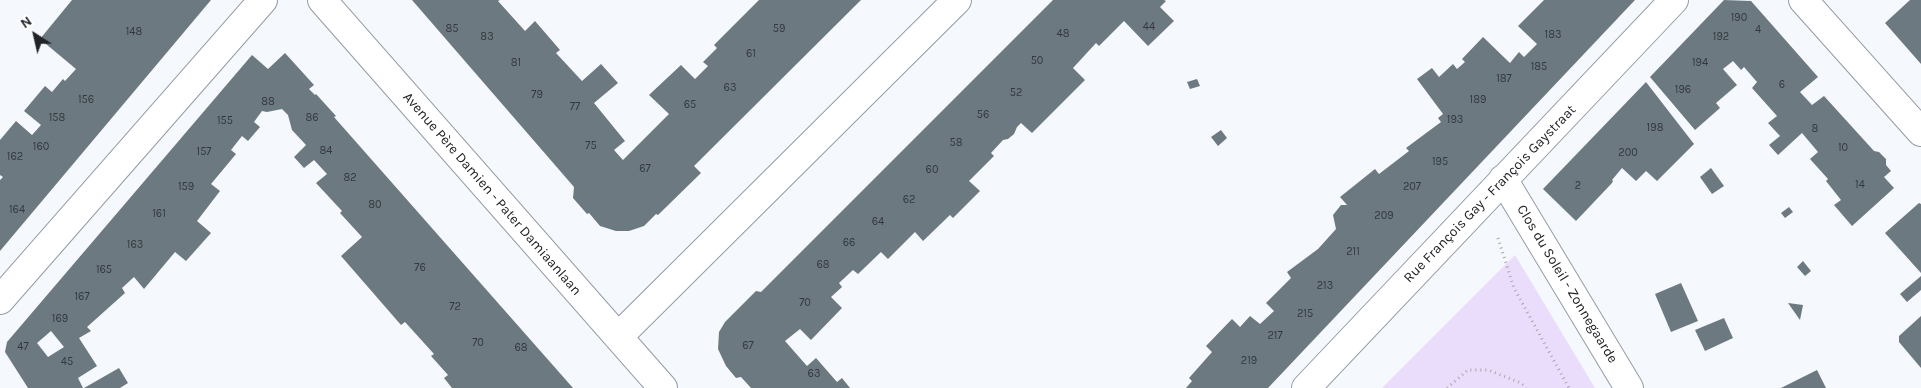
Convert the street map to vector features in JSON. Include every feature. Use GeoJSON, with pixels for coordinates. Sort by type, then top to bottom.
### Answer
{"type":"FeatureCollection","features":[{"type":"Feature","properties":{"kind":"street"},"geometry":{"type":"LineString","coordinates":[[0,300],[262,0]]}},
{"type":"Feature","properties":{"kind":"street","name":"Avenue Père Damien - Pater Damiaanlaan"},"geometry":{"type":"LineString","coordinates":[[322,0],[663,388]]}},
{"type":"Feature","properties":{"kind":"street"},"geometry":{"type":"LineString","coordinates":[[618,336],[957,0]]}},
{"type":"Feature","properties":{"kind":"street","name":"Rue François Gay - François Gaystraat"},"geometry":{"type":"LineString","coordinates":[[1306,388],[1674,0]]}},
{"type":"Feature","properties":{"kind":"street"},"geometry":{"type":"LineString","coordinates":[[1803,0],[1921,132]]}},
{"type":"Feature","properties":{"kind":"street","name":"Clos du Soleil - Zonnegaarde"},"geometry":{"type":"LineString","coordinates":[[1504,179],[1630,388]]}},
{"type":"Feature","properties":{"kind":"path"},"geometry":{"type":"LineString","coordinates":[[1496,231],[1514,288],[1569,388]]}},
{"type":"Feature","properties":{"kind":"path"},"geometry":{"type":"LineString","coordinates":[[1447,388],[1468,370],[1488,370],[1521,383],[1526,388]]}},
{"type":"Feature","properties":{"kind":"shaded area"},"geometry":{"type":"Polygon","coordinates":[[[1515,255],[1595,388],[1382,388],[1515,255]]]}},
{"type":"Feature","properties":{"kind":"building"},"geometry":{"type":"Polygon","coordinates":[[[72,0],[211,0],[0,251],[0,180],[3,177],[0,175],[0,140],[16,121],[32,135],[41,125],[24,111],[45,86],[52,92],[63,79],[65,81],[76,69],[40,39],[72,0]]]}},
{"type":"Feature","properties":{"kind":"building"},"geometry":{"type":"Polygon","coordinates":[[[412,0],[500,0],[498,1],[525,31],[535,21],[560,50],[556,53],[582,81],[601,64],[618,83],[594,103],[625,141],[614,150],[623,160],[669,114],[649,95],[681,65],[695,79],[708,66],[703,62],[717,48],[714,45],[759,0],[861,0],[694,166],[701,173],[658,215],[656,214],[644,226],[629,231],[616,231],[600,226],[589,213],[587,214],[573,198],[574,187],[412,0]]]}},
{"type":"Feature","properties":{"kind":"building"},"geometry":{"type":"Polygon","coordinates":[[[1053,0],[1164,0],[1166,1],[1160,7],[1174,21],[1148,46],[1124,21],[1099,46],[1096,43],[1073,68],[1085,80],[1032,133],[1021,123],[1014,134],[1008,139],[1003,140],[991,153],[994,156],[969,181],[980,191],[953,218],[950,215],[923,241],[915,232],[888,259],[881,252],[858,274],[853,270],[839,283],[842,287],[831,297],[842,308],[811,340],[800,329],[785,341],[807,366],[816,358],[837,382],[842,378],[850,388],[751,388],[741,377],[736,378],[726,366],[718,349],[719,332],[725,322],[756,291],[761,292],[1053,0]]]}},
{"type":"Feature","properties":{"kind":"building"},"geometry":{"type":"Polygon","coordinates":[[[1544,0],[1635,0],[1268,388],[1186,388],[1192,381],[1189,378],[1212,352],[1206,346],[1232,319],[1240,327],[1250,316],[1260,324],[1274,311],[1266,303],[1291,278],[1287,272],[1318,249],[1336,229],[1333,215],[1341,205],[1347,205],[1340,197],[1375,169],[1379,174],[1409,151],[1406,148],[1441,122],[1438,118],[1443,114],[1417,79],[1432,68],[1439,77],[1453,64],[1457,69],[1465,62],[1462,59],[1483,37],[1510,63],[1519,52],[1524,57],[1537,44],[1518,26],[1544,0]]]}},
{"type":"Feature","properties":{"kind":"building"},"geometry":{"type":"Polygon","coordinates":[[[1724,0],[1751,1],[1818,77],[1800,92],[1812,105],[1824,96],[1874,151],[1879,152],[1886,159],[1886,165],[1891,171],[1884,177],[1894,188],[1852,226],[1834,205],[1841,200],[1826,181],[1828,179],[1810,159],[1818,152],[1802,133],[1778,155],[1769,145],[1780,136],[1768,123],[1777,116],[1752,88],[1757,82],[1744,67],[1741,70],[1733,61],[1723,69],[1737,85],[1716,103],[1720,108],[1695,130],[1650,77],[1724,0]]]}},
{"type":"Feature","properties":{"kind":"building"},"geometry":{"type":"Polygon","coordinates":[[[1910,0],[1921,0],[1921,64],[1885,23],[1910,0]]]}},
{"type":"Feature","properties":{"kind":"building"},"geometry":{"type":"Polygon","coordinates":[[[285,53],[314,85],[309,89],[336,116],[334,117],[573,388],[452,388],[444,378],[448,375],[431,356],[434,354],[405,322],[401,325],[341,256],[362,237],[340,213],[342,211],[316,183],[327,174],[314,160],[304,168],[294,157],[306,145],[292,130],[288,115],[282,109],[262,111],[254,122],[260,127],[248,141],[242,136],[231,150],[236,154],[211,184],[220,191],[197,221],[211,233],[186,261],[175,252],[144,289],[134,277],[122,288],[125,293],[87,327],[91,331],[79,338],[97,366],[78,378],[83,388],[28,388],[5,352],[7,342],[252,55],[268,69],[285,53]],[[51,331],[37,343],[48,357],[64,347],[51,331]]]}},
{"type":"Feature","properties":{"kind":"building"},"geometry":{"type":"Polygon","coordinates":[[[1197,79],[1200,86],[1190,89],[1187,82],[1197,79]]]}},
{"type":"Feature","properties":{"kind":"building"},"geometry":{"type":"Polygon","coordinates":[[[1646,82],[1694,144],[1657,181],[1646,171],[1636,181],[1622,168],[1612,180],[1612,183],[1576,221],[1543,189],[1646,82]]]}},
{"type":"Feature","properties":{"kind":"building"},"geometry":{"type":"Polygon","coordinates":[[[1221,130],[1227,138],[1218,146],[1211,137],[1221,130]]]}},
{"type":"Feature","properties":{"kind":"building"},"geometry":{"type":"Polygon","coordinates":[[[1711,168],[1724,186],[1712,194],[1700,177],[1711,168]]]}},
{"type":"Feature","properties":{"kind":"building"},"geometry":{"type":"Polygon","coordinates":[[[1919,203],[1921,204],[1921,273],[1885,233],[1919,203]]]}},
{"type":"Feature","properties":{"kind":"building"},"geometry":{"type":"Polygon","coordinates":[[[1789,207],[1793,212],[1785,218],[1781,213],[1789,207]]]}},
{"type":"Feature","properties":{"kind":"building"},"geometry":{"type":"Polygon","coordinates":[[[1803,261],[1811,271],[1805,276],[1797,267],[1803,261]]]}},
{"type":"Feature","properties":{"kind":"building"},"geometry":{"type":"Polygon","coordinates":[[[1921,276],[1921,290],[1907,302],[1900,294],[1921,276]]]}},
{"type":"Feature","properties":{"kind":"building"},"geometry":{"type":"Polygon","coordinates":[[[1681,283],[1698,321],[1671,332],[1655,294],[1681,283]]]}},
{"type":"Feature","properties":{"kind":"building"},"geometry":{"type":"Polygon","coordinates":[[[1788,303],[1803,305],[1800,320],[1788,303]]]}},
{"type":"Feature","properties":{"kind":"building"},"geometry":{"type":"Polygon","coordinates":[[[1921,316],[1921,368],[1899,342],[1899,336],[1921,316]]]}},
{"type":"Feature","properties":{"kind":"building"},"geometry":{"type":"Polygon","coordinates":[[[1724,318],[1733,338],[1705,351],[1695,330],[1724,318]]]}},
{"type":"Feature","properties":{"kind":"building"},"geometry":{"type":"Polygon","coordinates":[[[119,368],[128,383],[120,388],[84,388],[119,368]]]}},
{"type":"Feature","properties":{"kind":"building"},"geometry":{"type":"Polygon","coordinates":[[[1817,370],[1826,388],[1781,388],[1817,370]]]}}]}
